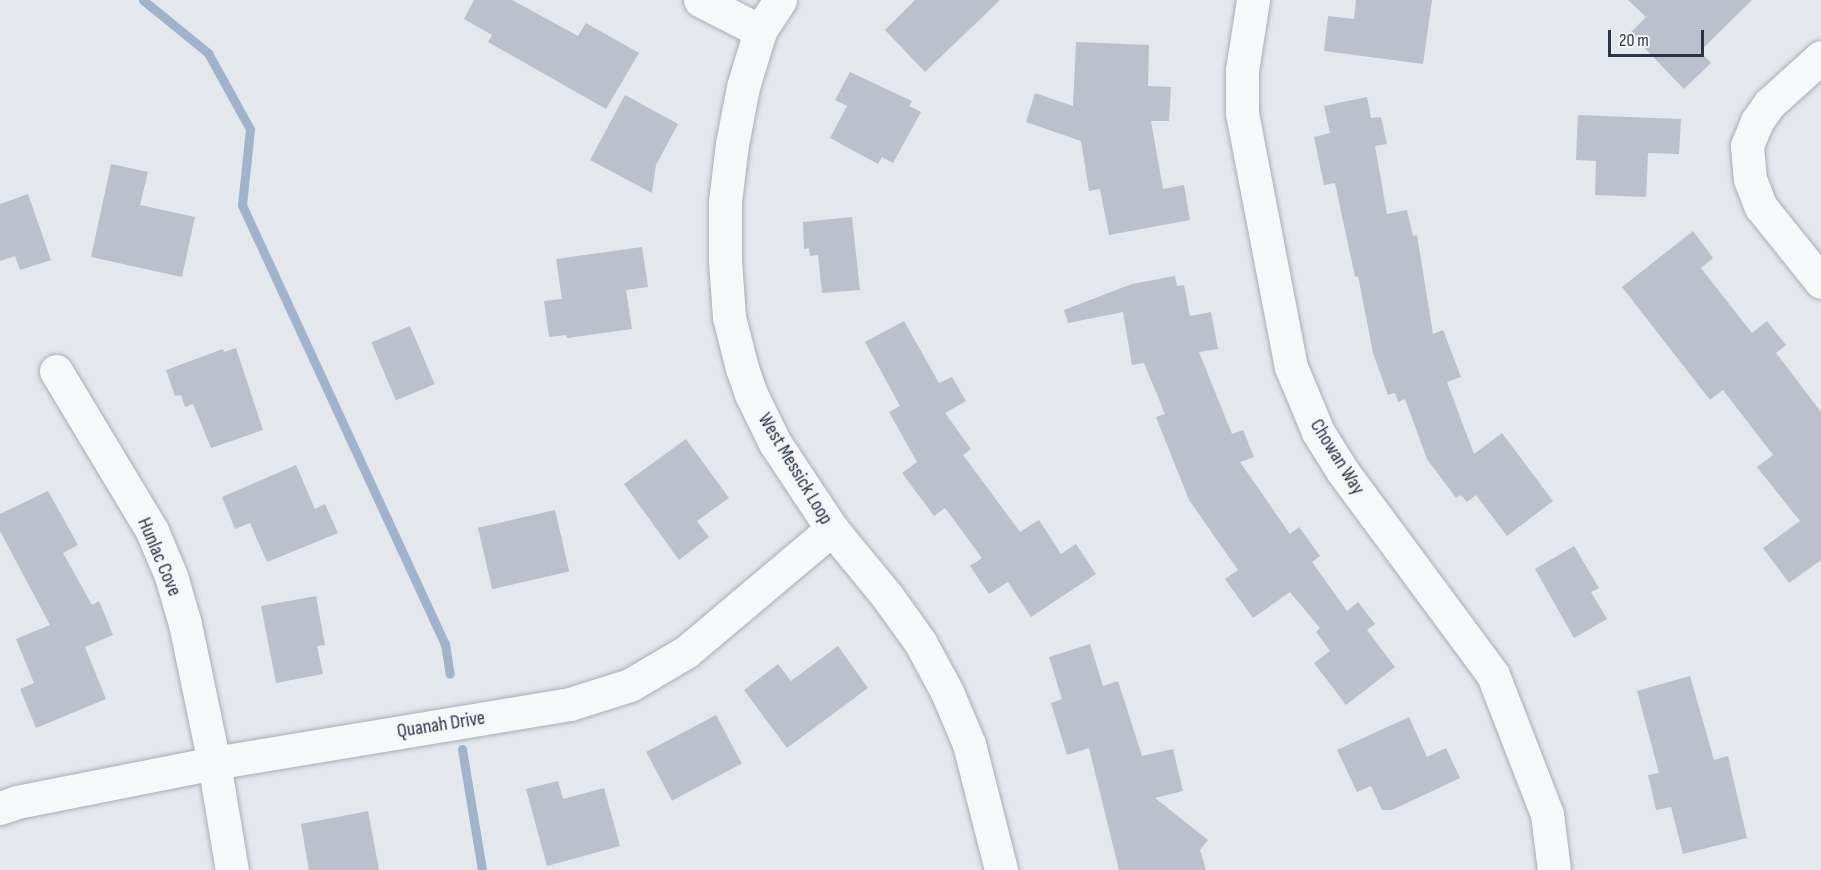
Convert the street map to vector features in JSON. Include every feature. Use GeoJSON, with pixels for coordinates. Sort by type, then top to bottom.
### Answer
{"type":"FeatureCollection","features":[{"type":"Feature","properties":{"kind":"street"},"geometry":{"type":"LineString","coordinates":[[700,0],[760,32]]}},
{"type":"Feature","properties":{"kind":"street","name":"West Messick Loop"},"geometry":{"type":"LineString","coordinates":[[780,0],[760,32],[743,87],[732,144],[725,202],[725,260],[729,316],[751,394],[775,443],[831,529],[894,605],[920,642],[946,692],[969,744],[1001,870]]}},
{"type":"Feature","properties":{"kind":"street","name":"Chowan Way"},"geometry":{"type":"LineString","coordinates":[[1253,0],[1242,70],[1242,113],[1291,367],[1318,432],[1343,472],[1493,675],[1547,814],[1554,870]]}},
{"type":"Feature","properties":{"kind":"street"},"geometry":{"type":"LineString","coordinates":[[1821,57],[1769,104],[1757,121],[1747,146],[1750,179],[1761,207],[1821,282]]}},
{"type":"Feature","properties":{"kind":"street","name":"Hunlac Cove"},"geometry":{"type":"LineString","coordinates":[[56,371],[152,531],[171,576],[185,624],[214,763],[232,870]]}},
{"type":"Feature","properties":{"kind":"street","name":"Quanah Drive"},"geometry":{"type":"LineString","coordinates":[[0,808],[17,802],[214,763],[570,704],[630,684],[686,652],[831,529]]}},
{"type":"Feature","properties":{"kind":"building"},"geometry":{"type":"Polygon","coordinates":[[[474,0],[512,0],[578,36],[586,23],[639,53],[606,109],[488,42],[492,35],[464,19],[474,0]]]}},
{"type":"Feature","properties":{"kind":"building"},"geometry":{"type":"Polygon","coordinates":[[[915,0],[1000,0],[925,72],[885,30],[915,0]]]}},
{"type":"Feature","properties":{"kind":"building"},"geometry":{"type":"Polygon","coordinates":[[[1356,0],[1432,0],[1423,64],[1324,51],[1328,16],[1354,19],[1356,0]]]}},
{"type":"Feature","properties":{"kind":"building"},"geometry":{"type":"Polygon","coordinates":[[[1628,0],[1752,0],[1700,51],[1711,63],[1684,89],[1630,33],[1646,17],[1628,0]]]}},
{"type":"Feature","properties":{"kind":"building"},"geometry":{"type":"Polygon","coordinates":[[[1076,42],[1149,45],[1148,86],[1171,87],[1169,121],[1151,121],[1163,189],[1184,185],[1190,220],[1109,235],[1100,189],[1089,191],[1081,141],[1026,122],[1035,93],[1073,106],[1076,42]]]}},
{"type":"Feature","properties":{"kind":"building"},"geometry":{"type":"Polygon","coordinates":[[[850,72],[912,101],[909,106],[921,112],[893,163],[882,157],[878,164],[830,138],[847,106],[835,100],[850,72]]]}},
{"type":"Feature","properties":{"kind":"building"},"geometry":{"type":"Polygon","coordinates":[[[625,95],[678,124],[656,165],[652,193],[590,160],[625,95]]]}},
{"type":"Feature","properties":{"kind":"building"},"geometry":{"type":"Polygon","coordinates":[[[1367,97],[1371,118],[1381,117],[1387,144],[1375,146],[1387,214],[1407,210],[1413,236],[1417,235],[1433,334],[1443,330],[1461,377],[1447,382],[1474,454],[1502,433],[1553,501],[1507,536],[1476,495],[1467,502],[1461,495],[1456,498],[1427,459],[1405,399],[1398,402],[1395,393],[1388,395],[1373,353],[1358,276],[1355,277],[1335,183],[1324,185],[1314,137],[1330,133],[1324,106],[1367,97]]]}},
{"type":"Feature","properties":{"kind":"building"},"geometry":{"type":"Polygon","coordinates":[[[1578,115],[1681,119],[1679,154],[1648,153],[1646,197],[1595,195],[1596,161],[1576,160],[1578,115]]]}},
{"type":"Feature","properties":{"kind":"building"},"geometry":{"type":"Polygon","coordinates":[[[111,164],[148,172],[140,205],[195,217],[182,277],[91,257],[111,164]]]}},
{"type":"Feature","properties":{"kind":"building"},"geometry":{"type":"Polygon","coordinates":[[[28,194],[51,260],[20,270],[15,256],[0,261],[0,204],[28,194]]]}},
{"type":"Feature","properties":{"kind":"building"},"geometry":{"type":"Polygon","coordinates":[[[852,217],[860,290],[822,293],[818,255],[810,256],[809,248],[804,249],[803,222],[852,217]]]}},
{"type":"Feature","properties":{"kind":"building"},"geometry":{"type":"Polygon","coordinates":[[[1693,231],[1713,258],[1701,268],[1752,333],[1767,321],[1786,345],[1776,353],[1821,412],[1821,560],[1789,583],[1763,548],[1800,521],[1757,467],[1773,455],[1723,390],[1710,400],[1622,287],[1693,231]]]}},
{"type":"Feature","properties":{"kind":"building"},"geometry":{"type":"Polygon","coordinates":[[[642,247],[648,287],[626,290],[632,329],[567,338],[566,335],[549,337],[544,301],[562,299],[556,259],[642,247]]]}},
{"type":"Feature","properties":{"kind":"building"},"geometry":{"type":"Polygon","coordinates":[[[1175,276],[1177,286],[1184,285],[1190,316],[1211,312],[1218,349],[1199,352],[1232,434],[1243,430],[1254,457],[1240,462],[1290,534],[1299,527],[1320,556],[1312,562],[1347,611],[1358,602],[1375,624],[1367,630],[1395,667],[1346,705],[1314,663],[1330,651],[1316,632],[1320,628],[1290,592],[1253,618],[1225,579],[1238,570],[1189,500],[1156,417],[1165,414],[1144,363],[1132,365],[1123,312],[1068,323],[1064,310],[1132,284],[1175,276]]]}},
{"type":"Feature","properties":{"kind":"building"},"geometry":{"type":"Polygon","coordinates":[[[904,321],[939,383],[952,377],[966,401],[945,413],[971,449],[963,455],[1020,532],[1039,520],[1061,554],[1076,544],[1096,574],[1031,617],[1008,582],[989,594],[970,566],[982,558],[945,508],[934,516],[902,473],[917,462],[889,412],[900,406],[865,342],[904,321]]]}},
{"type":"Feature","properties":{"kind":"building"},"geometry":{"type":"Polygon","coordinates":[[[410,326],[435,384],[396,400],[371,342],[410,326]]]}},
{"type":"Feature","properties":{"kind":"building"},"geometry":{"type":"Polygon","coordinates":[[[236,348],[263,430],[211,448],[193,404],[185,407],[181,395],[175,396],[166,370],[223,349],[224,352],[236,348]]]}},
{"type":"Feature","properties":{"kind":"building"},"geometry":{"type":"Polygon","coordinates":[[[686,439],[729,498],[697,521],[709,537],[679,560],[624,484],[686,439]]]}},
{"type":"Feature","properties":{"kind":"building"},"geometry":{"type":"Polygon","coordinates":[[[296,465],[315,509],[325,504],[338,533],[267,562],[250,523],[235,529],[222,497],[296,465]]]}},
{"type":"Feature","properties":{"kind":"building"},"geometry":{"type":"Polygon","coordinates":[[[48,491],[78,545],[63,553],[92,605],[99,601],[113,635],[85,647],[106,699],[36,728],[20,689],[34,683],[16,639],[50,625],[0,531],[0,514],[48,491]]]}},
{"type":"Feature","properties":{"kind":"building"},"geometry":{"type":"Polygon","coordinates":[[[555,510],[569,571],[492,589],[478,528],[555,510]]]}},
{"type":"Feature","properties":{"kind":"building"},"geometry":{"type":"Polygon","coordinates":[[[1574,546],[1599,588],[1591,592],[1607,619],[1574,638],[1535,569],[1574,546]]]}},
{"type":"Feature","properties":{"kind":"building"},"geometry":{"type":"Polygon","coordinates":[[[316,596],[325,645],[317,646],[323,674],[276,683],[261,606],[316,596]]]}},
{"type":"Feature","properties":{"kind":"building"},"geometry":{"type":"Polygon","coordinates":[[[1090,644],[1103,686],[1118,681],[1142,756],[1173,749],[1183,791],[1155,798],[1208,840],[1200,850],[1206,870],[1119,870],[1089,748],[1067,755],[1051,703],[1062,699],[1049,657],[1090,644]]]}},
{"type":"Feature","properties":{"kind":"building"},"geometry":{"type":"Polygon","coordinates":[[[838,646],[868,688],[787,748],[744,690],[778,664],[791,681],[838,646]]]}},
{"type":"Feature","properties":{"kind":"building"},"geometry":{"type":"Polygon","coordinates":[[[1690,676],[1714,760],[1728,756],[1747,838],[1683,854],[1671,807],[1656,810],[1648,775],[1659,773],[1637,691],[1690,676]]]}},
{"type":"Feature","properties":{"kind":"building"},"geometry":{"type":"Polygon","coordinates":[[[716,715],[742,764],[672,801],[646,752],[716,715]]]}},
{"type":"Feature","properties":{"kind":"building"},"geometry":{"type":"Polygon","coordinates":[[[1409,717],[1427,757],[1446,748],[1460,778],[1392,810],[1382,810],[1371,786],[1357,792],[1337,750],[1409,717]]]}},
{"type":"Feature","properties":{"kind":"building"},"geometry":{"type":"Polygon","coordinates":[[[558,781],[563,799],[604,788],[620,846],[547,866],[526,789],[558,781]]]}},
{"type":"Feature","properties":{"kind":"building"},"geometry":{"type":"Polygon","coordinates":[[[368,811],[379,870],[309,870],[301,824],[368,811]]]}},
{"type":"Feature","properties":{"kind":"waterway"},"geometry":{"type":"LineString","coordinates":[[143,0],[208,53],[250,129],[242,205],[445,644],[450,674]]}},
{"type":"Feature","properties":{"kind":"waterway"},"geometry":{"type":"LineString","coordinates":[[462,749],[482,870]]}}]}
